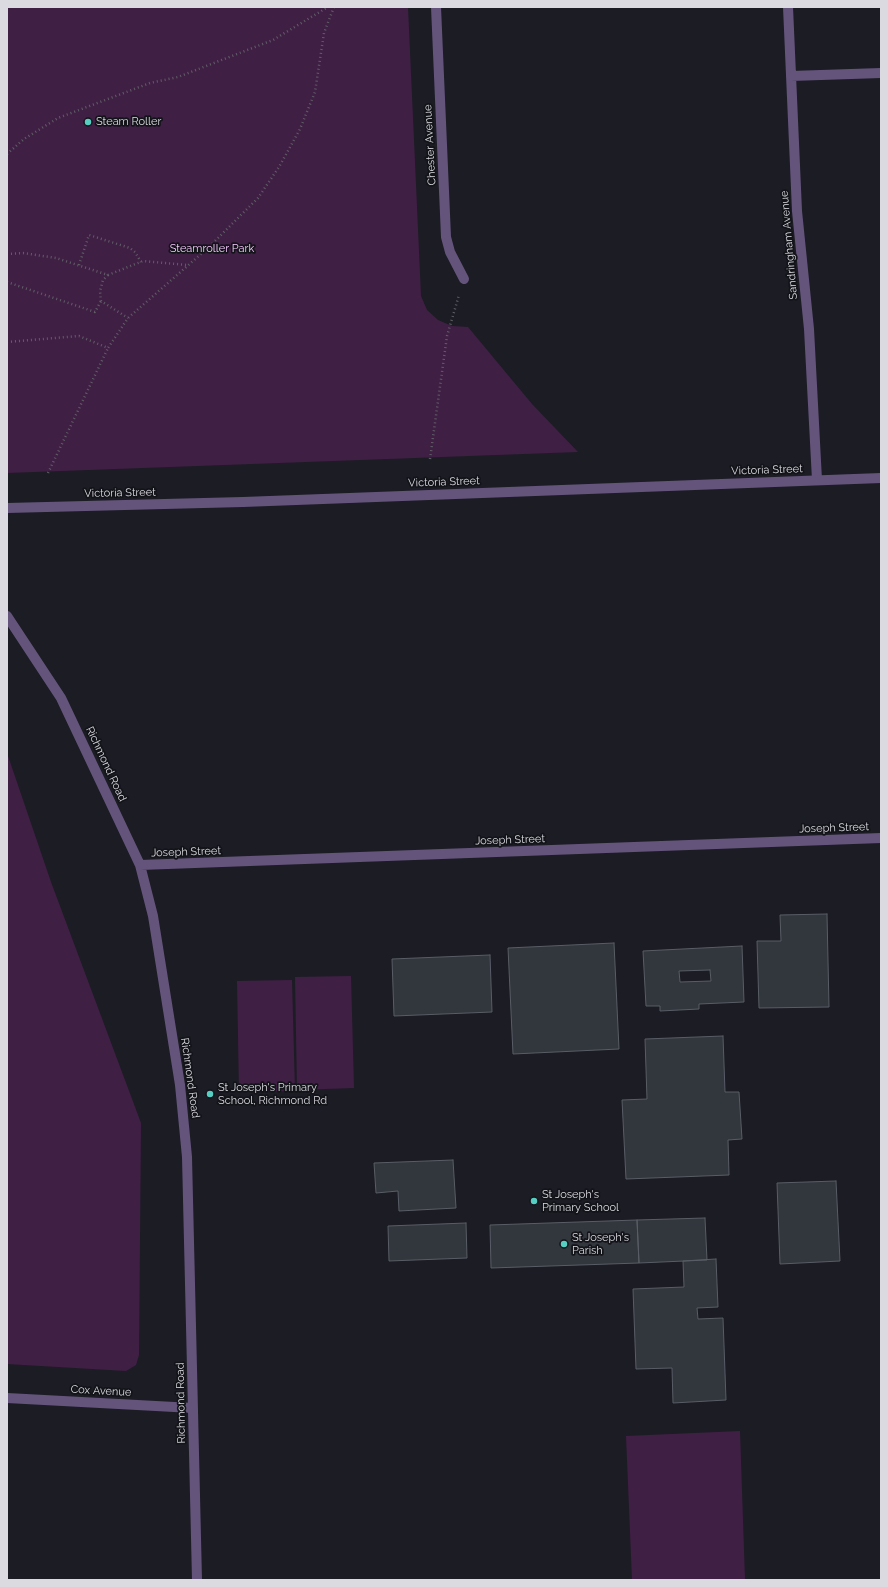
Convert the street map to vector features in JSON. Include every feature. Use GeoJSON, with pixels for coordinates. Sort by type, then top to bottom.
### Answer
{"type":"FeatureCollection","features":[{"type":"Feature","properties":{"kind":"street","name":"Chester Avenue"},"geometry":{"type":"LineString","coordinates":[[436,7],[446,237],[450,252],[464,279]]}},
{"type":"Feature","properties":{"kind":"street","name":"Sandringham Avenue"},"geometry":{"type":"LineString","coordinates":[[788,7],[797,211],[809,329],[817,480]]}},
{"type":"Feature","properties":{"kind":"street"},"geometry":{"type":"LineString","coordinates":[[791,76],[881,73]]}},
{"type":"Feature","properties":{"kind":"street","name":"Victoria Street"},"geometry":{"type":"LineString","coordinates":[[7,508],[242,502],[881,478]]}},
{"type":"Feature","properties":{"kind":"street","name":"Richmond Road"},"geometry":{"type":"LineString","coordinates":[[7,616],[61,698],[140,865],[153,916],[184,1123],[187,1157],[197,1580]]}},
{"type":"Feature","properties":{"kind":"street","name":"Joseph Street"},"geometry":{"type":"LineString","coordinates":[[140,865],[881,838]]}},
{"type":"Feature","properties":{"kind":"street","name":"Cox Avenue"},"geometry":{"type":"LineString","coordinates":[[7,1398],[193,1408]]}},
{"type":"Feature","properties":{"kind":"path"},"geometry":{"type":"LineString","coordinates":[[7,154],[24,139],[58,118],[150,83],[178,77],[273,40],[328,7]]}},
{"type":"Feature","properties":{"kind":"path"},"geometry":{"type":"LineString","coordinates":[[48,474],[108,348],[128,318],[209,247],[258,198],[279,167],[300,129],[315,92],[324,33],[334,7]]}},
{"type":"Feature","properties":{"kind":"path"},"geometry":{"type":"LineString","coordinates":[[79,266],[89,235],[130,248],[135,252],[141,262]]}},
{"type":"Feature","properties":{"kind":"path"},"geometry":{"type":"LineString","coordinates":[[7,254],[23,253],[56,258],[108,275]]}},
{"type":"Feature","properties":{"kind":"path"},"geometry":{"type":"LineString","coordinates":[[7,282],[95,312],[101,301],[100,291],[103,280],[108,275],[141,262],[187,265]]}},
{"type":"Feature","properties":{"kind":"path"},"geometry":{"type":"LineString","coordinates":[[430,459],[447,336],[464,279]]}},
{"type":"Feature","properties":{"kind":"path"},"geometry":{"type":"LineString","coordinates":[[101,301],[128,318]]}},
{"type":"Feature","properties":{"kind":"path"},"geometry":{"type":"LineString","coordinates":[[7,342],[79,336],[108,348]]}},
{"type":"Feature","properties":{"kind":"green space","name":"Steamroller Park"},"geometry":{"type":"Polygon","coordinates":[[[7,7],[408,7],[421,296],[427,310],[438,320],[452,326],[468,327],[532,404],[578,452],[7,473],[7,7]]]}},
{"type":"Feature","properties":{"kind":"green space"},"geometry":{"type":"Polygon","coordinates":[[[7,753],[51,882],[141,1123],[139,1355],[136,1365],[126,1371],[7,1364],[7,753]]]}},
{"type":"Feature","properties":{"kind":"green space"},"geometry":{"type":"Polygon","coordinates":[[[351,976],[354,1088],[297,1090],[295,977],[351,976]]]}},
{"type":"Feature","properties":{"kind":"green space"},"geometry":{"type":"Polygon","coordinates":[[[292,980],[295,1091],[239,1092],[237,981],[292,980]]]}},
{"type":"Feature","properties":{"kind":"green space"},"geometry":{"type":"Polygon","coordinates":[[[740,1431],[745,1580],[632,1580],[626,1436],[740,1431]]]}},
{"type":"Feature","properties":{"kind":"building"},"geometry":{"type":"Polygon","coordinates":[[[827,914],[829,1007],[759,1008],[757,941],[781,941],[780,915],[827,914]]]}},
{"type":"Feature","properties":{"kind":"building"},"geometry":{"type":"Polygon","coordinates":[[[614,943],[619,1049],[513,1054],[508,948],[614,943]]]}},
{"type":"Feature","properties":{"kind":"building"},"geometry":{"type":"Polygon","coordinates":[[[742,946],[744,1002],[699,1004],[699,1009],[660,1011],[660,1006],[646,1006],[643,951],[742,946]],[[710,970],[679,971],[680,982],[711,981],[710,970]]]}},
{"type":"Feature","properties":{"kind":"building"},"geometry":{"type":"Polygon","coordinates":[[[490,955],[492,1012],[394,1016],[392,959],[490,955]]]}},
{"type":"Feature","properties":{"kind":"building"},"geometry":{"type":"Polygon","coordinates":[[[723,1036],[725,1092],[739,1092],[742,1139],[728,1140],[729,1175],[626,1179],[622,1100],[647,1099],[645,1039],[723,1036]]]}},
{"type":"Feature","properties":{"kind":"building"},"geometry":{"type":"Polygon","coordinates":[[[453,1160],[456,1208],[399,1211],[398,1191],[376,1193],[374,1163],[453,1160]]]}},
{"type":"Feature","properties":{"kind":"building"},"geometry":{"type":"Polygon","coordinates":[[[836,1181],[840,1261],[780,1264],[777,1183],[836,1181]]]}},
{"type":"Feature","properties":{"kind":"building"},"geometry":{"type":"Polygon","coordinates":[[[705,1218],[707,1260],[639,1263],[637,1220],[705,1218]]]}},
{"type":"Feature","properties":{"kind":"building","name":"St Joseph's Parish"},"geometry":{"type":"Polygon","coordinates":[[[637,1220],[639,1263],[491,1268],[490,1225],[637,1220]]]}},
{"type":"Feature","properties":{"kind":"building"},"geometry":{"type":"Polygon","coordinates":[[[466,1223],[467,1258],[389,1261],[388,1226],[466,1223]]]}},
{"type":"Feature","properties":{"kind":"building"},"geometry":{"type":"Polygon","coordinates":[[[716,1259],[718,1307],[697,1308],[698,1319],[723,1318],[726,1400],[673,1403],[672,1368],[636,1369],[633,1289],[684,1287],[683,1261],[716,1259]]]}},
{"type":"Feature","properties":{"kind":"place","name":"Steam Roller"},"geometry":{"type":"Point","coordinates":[88,122]}},
{"type":"Feature","properties":{"kind":"place","name":"St Joseph's Primary School, Richmond Rd"},"geometry":{"type":"Point","coordinates":[210,1094]}},
{"type":"Feature","properties":{"kind":"place","name":"St Joseph's Primary School"},"geometry":{"type":"Point","coordinates":[534,1201]}},
{"type":"Feature","properties":{"kind":"place","name":"St Joseph's Parish"},"geometry":{"type":"Point","coordinates":[564,1244]}}]}
